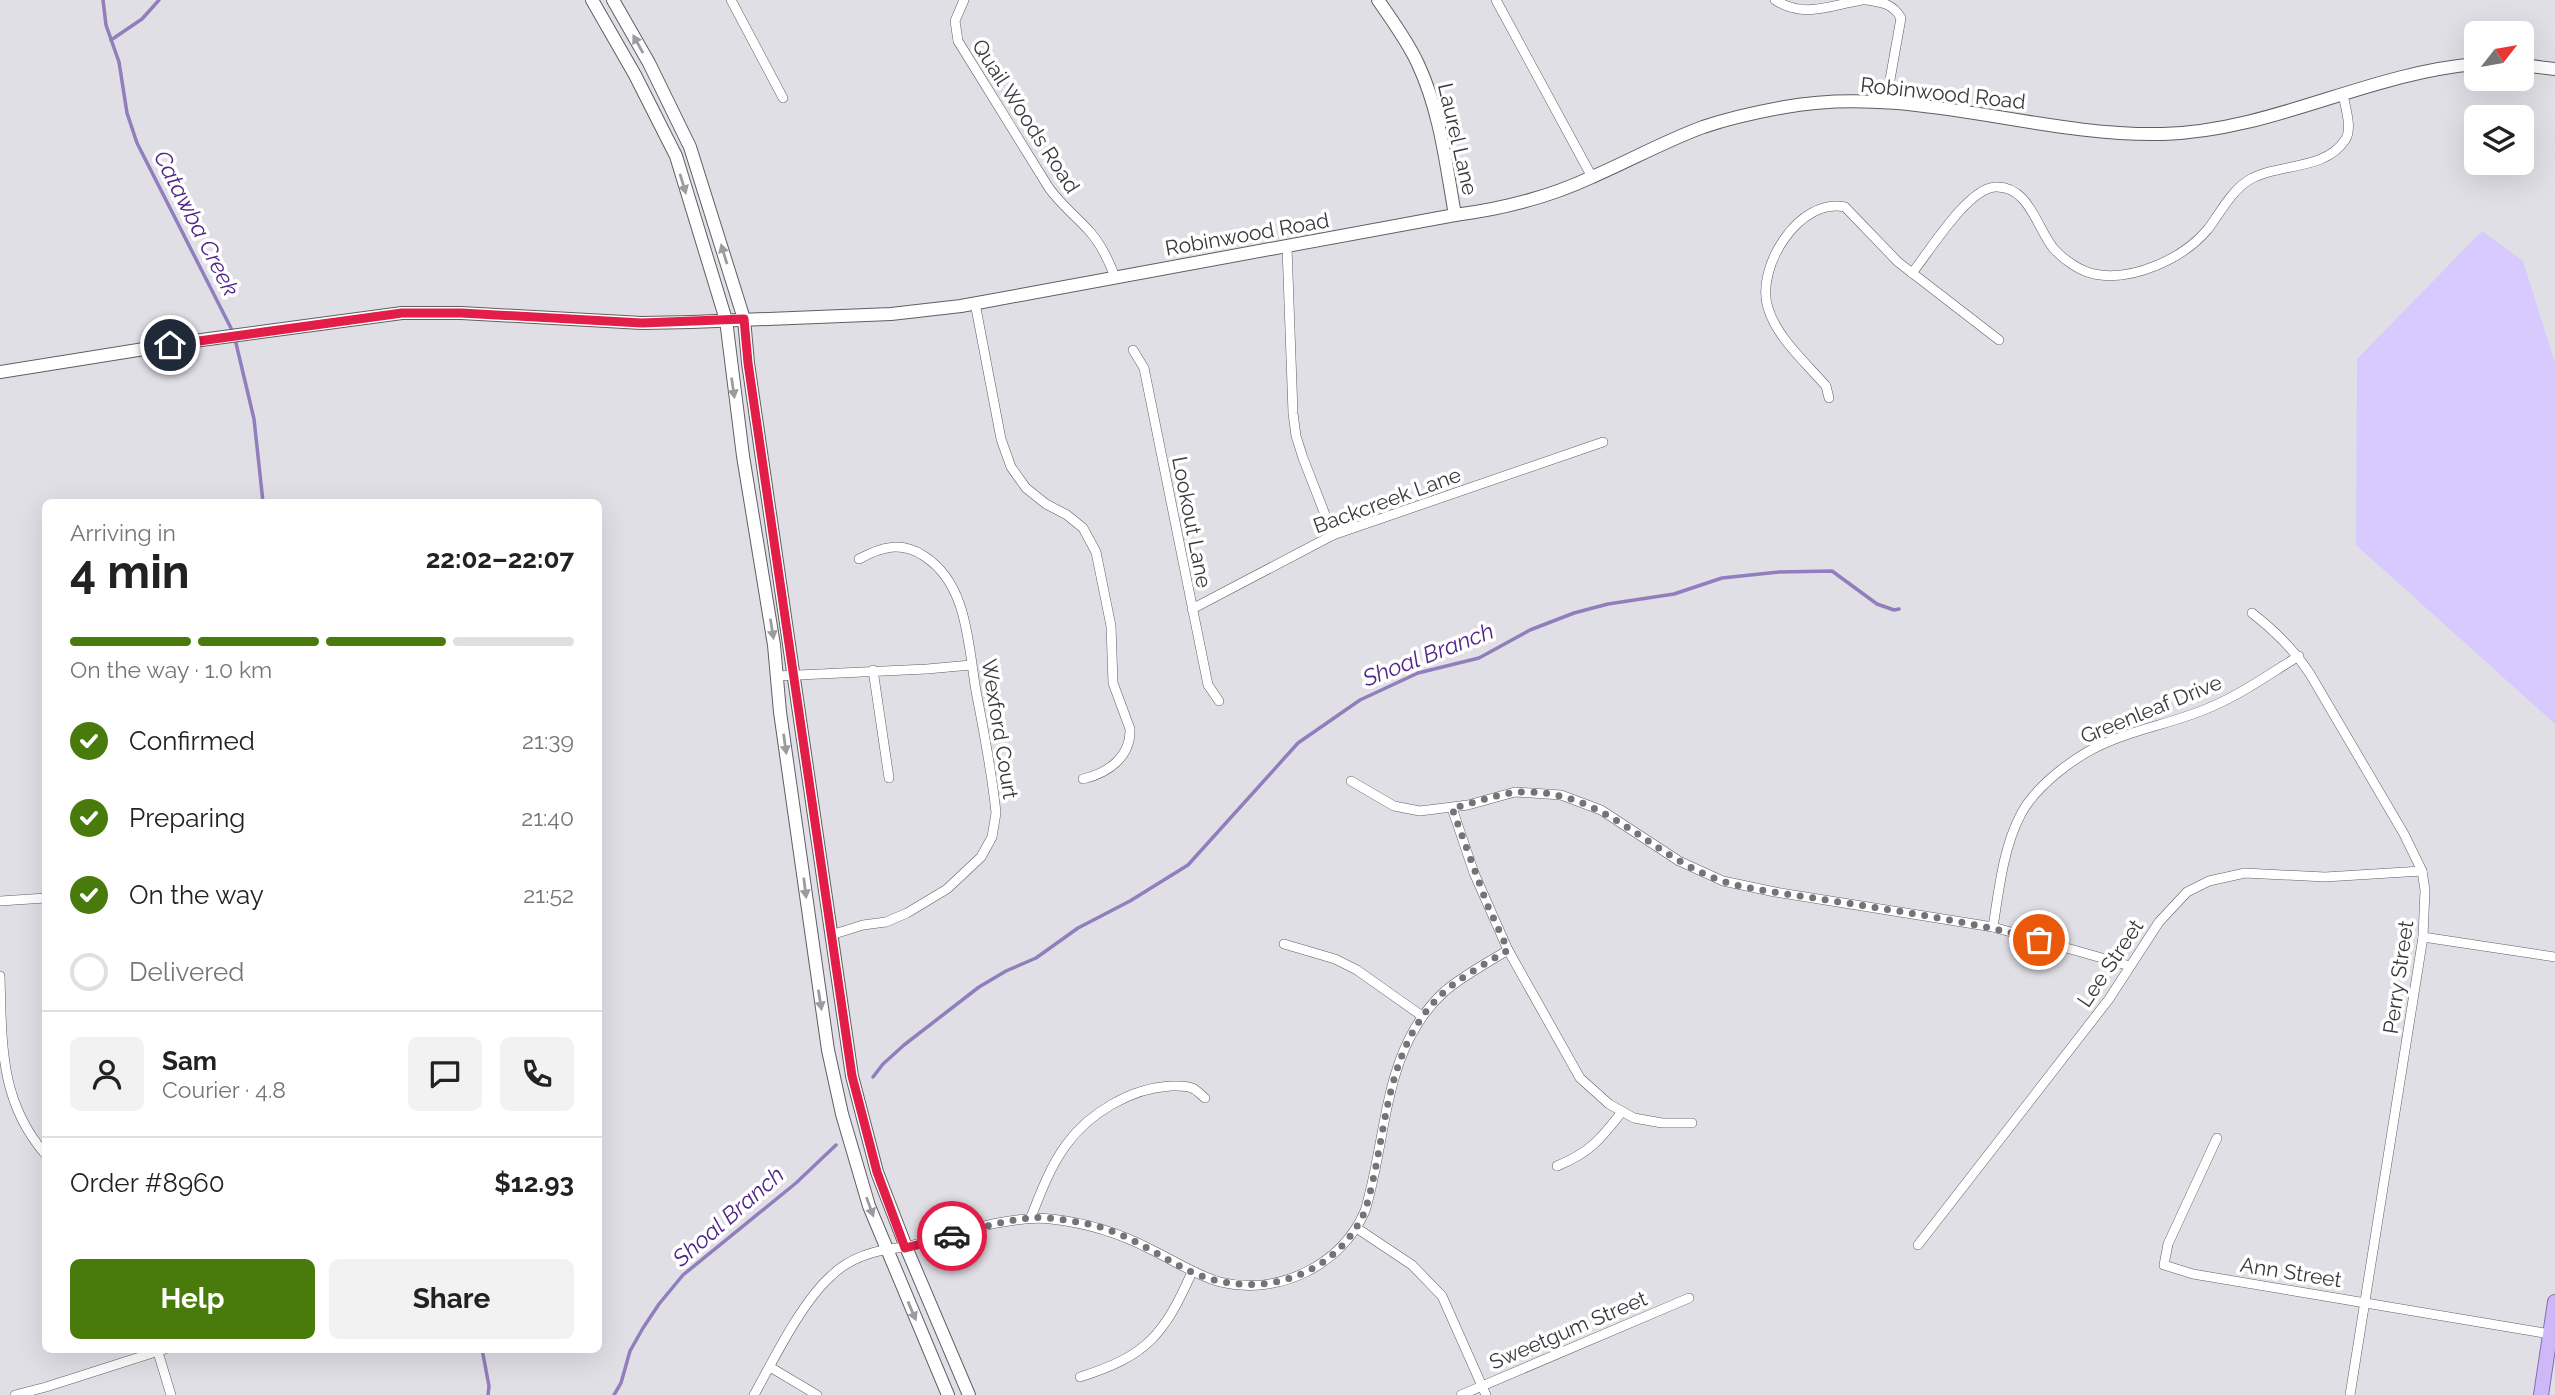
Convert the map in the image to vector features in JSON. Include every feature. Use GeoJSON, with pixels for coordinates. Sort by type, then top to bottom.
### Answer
{"type":"FeatureCollection","features":[{"type":"Feature","properties":{"kind":"main road"},"geometry":{"type":"LineString","coordinates":[[592,0],[635,75],[676,156],[726,320],[729,361],[777,676],[828,1051],[862,1186],[948,1395]]}},
{"type":"Feature","properties":{"kind":"main road"},"geometry":{"type":"LineString","coordinates":[[614,0],[649,63],[690,147],[744,319],[748,363],[852,1076],[877,1172],[905,1248],[969,1395]]}},
{"type":"Feature","properties":{"kind":"main road","name":"Laurel Lane"},"geometry":{"type":"LineString","coordinates":[[1378,0],[1418,62],[1427,86],[1442,137],[1455,215]]}},
{"type":"Feature","properties":{"kind":"main road","name":"Robinwood Road"},"geometry":{"type":"LineString","coordinates":[[0,372],[194,341],[352,319],[426,312],[642,323],[891,314],[975,303],[1497,209],[1531,200],[1592,177],[1664,143],[1727,120],[1778,108],[1814,103],[1886,102],[2101,132],[2165,134],[2243,124],[2421,71],[2464,66]]}},
{"type":"Feature","properties":{"kind":"main road"},"geometry":{"type":"LineString","coordinates":[[2534,66],[2555,69]]}},
{"type":"Feature","properties":{"kind":"main road"},"geometry":{"type":"LineString","coordinates":[[810,933],[831,935]]}},
{"type":"Feature","properties":{"kind":"main road"},"geometry":{"type":"LineString","coordinates":[[2541,1395],[2555,1302]]}},
{"type":"Feature","properties":{"kind":"street"},"geometry":{"type":"LineString","coordinates":[[731,0],[783,98]]}},
{"type":"Feature","properties":{"kind":"street","name":"Quail Woods Road"},"geometry":{"type":"LineString","coordinates":[[964,0],[955,21],[958,41],[1049,188],[1061,205],[1093,235],[1115,277]]}},
{"type":"Feature","properties":{"kind":"street"},"geometry":{"type":"LineString","coordinates":[[1496,0],[1592,177]]}},
{"type":"Feature","properties":{"kind":"street"},"geometry":{"type":"LineString","coordinates":[[1775,0],[1799,10],[1816,11],[1865,0],[1890,5],[1897,10],[1901,18],[1886,102]]}},
{"type":"Feature","properties":{"kind":"street"},"geometry":{"type":"LineString","coordinates":[[1912,273],[1965,205],[1977,194],[1993,187],[2010,190],[2022,197],[2055,250],[2079,268],[2096,274],[2119,275],[2161,262],[2195,242],[2233,195],[2249,180],[2275,170],[2308,163],[2340,147],[2348,135],[2343,94]]}},
{"type":"Feature","properties":{"kind":"street"},"geometry":{"type":"LineString","coordinates":[[1829,398],[1826,386],[1787,342],[1768,309],[1767,292],[1771,262],[1783,238],[1799,222],[1820,210],[1832,206],[1844,207],[1885,250],[1999,340]]}},
{"type":"Feature","properties":{"kind":"street"},"geometry":{"type":"LineString","coordinates":[[1287,247],[1296,436],[1333,535]]}},
{"type":"Feature","properties":{"kind":"street"},"geometry":{"type":"LineString","coordinates":[[975,303],[1005,455],[1026,488],[1046,505],[1067,515],[1083,528],[1096,552],[1101,573],[1111,626],[1113,683],[1130,729],[1130,736],[1127,750],[1112,767],[1083,779]]}},
{"type":"Feature","properties":{"kind":"street","name":"Lookout Lane"},"geometry":{"type":"LineString","coordinates":[[1133,350],[1144,368],[1208,685],[1219,701]]}},
{"type":"Feature","properties":{"kind":"street","name":"Backcreek Lane"},"geometry":{"type":"LineString","coordinates":[[1192,609],[1333,535],[1603,442]]}},
{"type":"Feature","properties":{"kind":"street","name":"Wexford Court"},"geometry":{"type":"LineString","coordinates":[[831,935],[863,925],[886,922],[928,902],[981,857],[992,836],[996,813],[959,602],[947,577],[915,551],[898,546],[880,548],[859,559]]}},
{"type":"Feature","properties":{"kind":"street","name":"Perry Street"},"geometry":{"type":"LineString","coordinates":[[2252,613],[2299,656],[2403,834],[2422,871],[2425,890],[2423,937],[2350,1395]]}},
{"type":"Feature","properties":{"kind":"street","name":"Greenleaf Drive"},"geometry":{"type":"LineString","coordinates":[[1993,927],[2005,861],[2021,813],[2046,783],[2096,747],[2210,707],[2299,656]]}},
{"type":"Feature","properties":{"kind":"street"},"geometry":{"type":"LineString","coordinates":[[777,676],[971,665]]}},
{"type":"Feature","properties":{"kind":"street"},"geometry":{"type":"LineString","coordinates":[[873,670],[889,778]]}},
{"type":"Feature","properties":{"kind":"street"},"geometry":{"type":"LineString","coordinates":[[1351,781],[1381,800],[1406,809],[1452,808],[1516,792],[1561,795],[1601,810],[1679,862],[1723,881],[1775,892],[1993,927],[2130,966]]}},
{"type":"Feature","properties":{"kind":"street"},"geometry":{"type":"LineString","coordinates":[[1452,808],[1487,904],[1508,950],[1573,1068],[1588,1087],[1621,1113],[1655,1122],[1692,1123]]}},
{"type":"Feature","properties":{"kind":"street","name":"Lee Street"},"geometry":{"type":"LineString","coordinates":[[1918,1245],[2109,999],[2173,905],[2187,892],[2209,881],[2245,873],[2325,877],[2422,871]]}},
{"type":"Feature","properties":{"kind":"street"},"geometry":{"type":"LineString","coordinates":[[0,901],[42,898]]}},
{"type":"Feature","properties":{"kind":"street"},"geometry":{"type":"LineString","coordinates":[[2423,937],[2555,957]]}},
{"type":"Feature","properties":{"kind":"street"},"geometry":{"type":"LineString","coordinates":[[1284,944],[1335,959],[1357,970],[1422,1016]]}},
{"type":"Feature","properties":{"kind":"street"},"geometry":{"type":"LineString","coordinates":[[754,1395],[816,1293],[831,1275],[850,1262],[886,1249],[905,1248],[1031,1217],[1107,1230],[1192,1272],[1234,1284],[1279,1282],[1299,1277],[1321,1264],[1358,1229],[1370,1196],[1396,1068],[1422,1016],[1447,989],[1508,950]]}},
{"type":"Feature","properties":{"kind":"street"},"geometry":{"type":"LineString","coordinates":[[0,976],[2,1078],[7,1099],[29,1140],[42,1151]]}},
{"type":"Feature","properties":{"kind":"street"},"geometry":{"type":"LineString","coordinates":[[1031,1217],[1054,1163],[1082,1126],[1100,1112],[1137,1093],[1161,1087],[1185,1086],[1193,1088],[1205,1098]]}},
{"type":"Feature","properties":{"kind":"street"},"geometry":{"type":"LineString","coordinates":[[1557,1166],[1581,1156],[1598,1143],[1621,1113]]}},
{"type":"Feature","properties":{"kind":"street","name":"Ann Street"},"geometry":{"type":"LineString","coordinates":[[2217,1139],[2168,1244],[2164,1265],[2193,1274],[2550,1334]]}},
{"type":"Feature","properties":{"kind":"street"},"geometry":{"type":"LineString","coordinates":[[1358,1229],[1412,1265],[1442,1296],[1484,1391]]}},
{"type":"Feature","properties":{"kind":"street"},"geometry":{"type":"LineString","coordinates":[[1080,1377],[1130,1358],[1149,1343],[1173,1312],[1192,1272]]}},
{"type":"Feature","properties":{"kind":"street","name":"Sweetgum Street"},"geometry":{"type":"LineString","coordinates":[[1461,1395],[1484,1391],[1689,1298]]}},
{"type":"Feature","properties":{"kind":"street"},"geometry":{"type":"LineString","coordinates":[[15,1395],[151,1353]]}},
{"type":"Feature","properties":{"kind":"street"},"geometry":{"type":"LineString","coordinates":[[161,1353],[171,1395]]}},
{"type":"Feature","properties":{"kind":"street"},"geometry":{"type":"LineString","coordinates":[[770,1367],[817,1395]]}},
{"type":"Feature","properties":{"kind":"shaded area"},"geometry":{"type":"Polygon","coordinates":[[[2482,231],[2523,261],[2555,363],[2555,724],[2356,545],[2357,359],[2482,231]]]}},
{"type":"Feature","properties":{"kind":"waterway","name":"Catawba Creek"},"geometry":{"type":"LineString","coordinates":[[103,0],[106,25],[119,62],[127,113],[137,143],[233,332]]}},
{"type":"Feature","properties":{"kind":"waterway"},"geometry":{"type":"LineString","coordinates":[[111,40],[142,19],[159,0]]}},
{"type":"Feature","properties":{"kind":"waterway","name":"Catawba Creek"},"geometry":{"type":"LineString","coordinates":[[235,339],[254,419],[263,499]]}},
{"type":"Feature","properties":{"kind":"waterway","name":"Shoal Branch"},"geometry":{"type":"LineString","coordinates":[[873,1077],[904,1045],[979,987],[1036,958],[1078,928],[1130,901],[1188,865],[1298,743],[1360,700],[1418,673],[1479,658],[1530,630],[1574,613],[1608,604],[1674,594],[1722,578],[1779,572],[1832,571],[1877,604],[1899,609]]}},
{"type":"Feature","properties":{"kind":"waterway","name":"Shoal Branch"},"geometry":{"type":"LineString","coordinates":[[614,1395],[621,1383],[630,1351],[643,1328],[683,1275],[796,1183],[836,1145]]}},
{"type":"Feature","properties":{"kind":"waterway","name":"Catawba Creek"},"geometry":{"type":"LineString","coordinates":[[483,1353],[489,1386],[488,1395]]}},
{"type":"Feature","properties":{"kind":"way so far"},"geometry":{"type":"LineString","coordinates":[[952,1236],[1031,1217],[1090,1225],[1137,1242],[1192,1272],[1219,1282],[1248,1285],[1299,1277],[1330,1257],[1358,1229],[1365,1211],[1396,1068],[1411,1034],[1422,1016],[1447,989],[1508,950],[1474,873],[1452,808],[1483,799],[1516,792],[1561,795],[1601,810],[1621,821],[1658,849],[1697,872],[1736,885],[1993,927],[2039,940]]}},
{"type":"Feature","properties":{"kind":"route"},"geometry":{"type":"LineString","coordinates":[[170,345],[402,313],[461,313],[642,323],[744,319],[748,363],[852,1076],[877,1172],[905,1248],[952,1236]]}}]}
